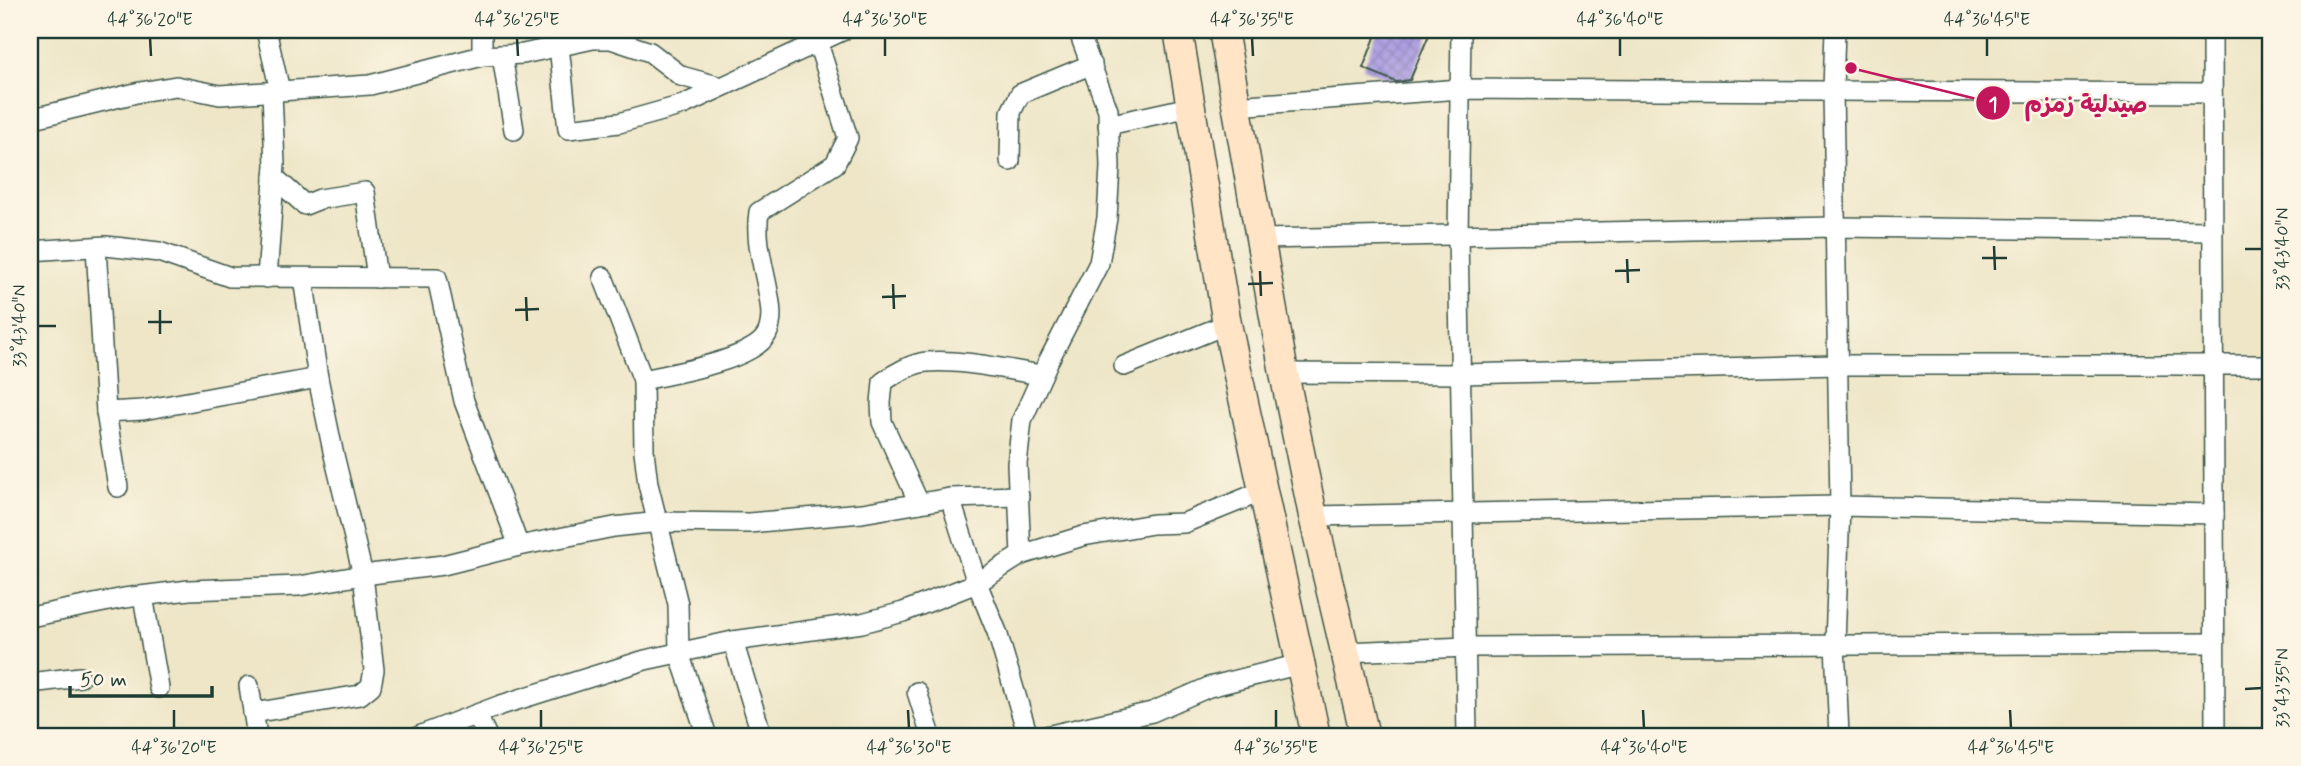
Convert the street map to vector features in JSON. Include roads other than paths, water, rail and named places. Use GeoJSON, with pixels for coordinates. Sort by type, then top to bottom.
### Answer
{"type":"FeatureCollection","features":[{"type":"Feature","properties":{"kind":"street"},"geometry":{"type":"LineString","coordinates":[[266,30],[276,92],[274,177],[267,278]]}},
{"type":"Feature","properties":{"kind":"street"},"geometry":{"type":"LineString","coordinates":[[482,30],[514,130]]}},
{"type":"Feature","properties":{"kind":"street"},"geometry":{"type":"LineString","coordinates":[[559,46],[568,128],[619,123],[683,105],[844,30]]}},
{"type":"Feature","properties":{"kind":"street"},"geometry":{"type":"LineString","coordinates":[[1021,555],[1017,464],[1021,420],[1099,263],[1107,218],[1110,167],[1108,110],[1078,30]]}},
{"type":"Feature","properties":{"kind":"street"},"geometry":{"type":"LineString","coordinates":[[1178,30],[1227,324],[1316,736]]}},
{"type":"Feature","properties":{"kind":"street"},"geometry":{"type":"LineString","coordinates":[[1223,30],[1284,373],[1313,516],[1365,736]]}},
{"type":"Feature","properties":{"kind":"street"},"geometry":{"type":"LineString","coordinates":[[1461,30],[1458,235],[1467,736]]}},
{"type":"Feature","properties":{"kind":"street"},"geometry":{"type":"LineString","coordinates":[[1835,30],[1833,90],[1840,506],[1835,644],[1839,736]]}},
{"type":"Feature","properties":{"kind":"street"},"geometry":{"type":"LineString","coordinates":[[2212,30],[2215,736]]}},
{"type":"Feature","properties":{"kind":"street"},"geometry":{"type":"LineString","coordinates":[[30,119],[176,86],[220,95],[370,85],[492,55],[523,54],[611,39],[650,52],[681,76],[721,87]]}},
{"type":"Feature","properties":{"kind":"street"},"geometry":{"type":"LineString","coordinates":[[643,380],[710,365],[749,351],[766,335],[771,311],[756,229],[759,212],[835,164],[848,138],[818,43]]}},
{"type":"Feature","properties":{"kind":"street"},"geometry":{"type":"LineString","coordinates":[[1010,160],[1011,112],[1020,94],[1092,64]]}},
{"type":"Feature","properties":{"kind":"street"},"geometry":{"type":"LineString","coordinates":[[1235,106],[1460,89],[2212,93]]}},
{"type":"Feature","properties":{"kind":"street"},"geometry":{"type":"LineString","coordinates":[[1108,125],[1190,107]]}},
{"type":"Feature","properties":{"kind":"street"},"geometry":{"type":"LineString","coordinates":[[274,177],[305,205],[320,199],[365,192],[376,278]]}},
{"type":"Feature","properties":{"kind":"street"},"geometry":{"type":"LineString","coordinates":[[1259,239],[1836,227],[2213,231]]}},
{"type":"Feature","properties":{"kind":"street"},"geometry":{"type":"LineString","coordinates":[[96,247],[106,412],[118,487]]}},
{"type":"Feature","properties":{"kind":"street"},"geometry":{"type":"LineString","coordinates":[[30,251],[96,247],[159,252],[230,277],[437,278],[464,401],[519,545]]}},
{"type":"Feature","properties":{"kind":"street"},"geometry":{"type":"LineString","coordinates":[[603,277],[643,380],[644,451],[648,484],[678,604],[679,653],[707,736]]}},
{"type":"Feature","properties":{"kind":"street"},"geometry":{"type":"LineString","coordinates":[[253,713],[360,695],[371,686],[374,670],[363,575],[332,451],[303,278]]}},
{"type":"Feature","properties":{"kind":"street"},"geometry":{"type":"LineString","coordinates":[[1124,366],[1227,324]]}},
{"type":"Feature","properties":{"kind":"street"},"geometry":{"type":"LineString","coordinates":[[919,503],[883,422],[883,382],[894,374],[926,362],[966,364],[1042,375]]}},
{"type":"Feature","properties":{"kind":"street"},"geometry":{"type":"LineString","coordinates":[[1284,373],[1461,374],[1838,365],[2271,365]]}},
{"type":"Feature","properties":{"kind":"street"},"geometry":{"type":"LineString","coordinates":[[106,412],[143,410],[318,379]]}},
{"type":"Feature","properties":{"kind":"street"},"geometry":{"type":"LineString","coordinates":[[419,736],[501,705],[645,660],[733,641],[862,622],[903,612],[977,583],[1021,555],[1083,536],[1153,524],[1184,523],[1263,491]]}},
{"type":"Feature","properties":{"kind":"street"},"geometry":{"type":"LineString","coordinates":[[30,617],[76,606],[143,596],[242,587],[299,586],[443,565],[519,545],[614,527],[659,522],[749,523],[862,513],[950,498],[1019,496]]}},
{"type":"Feature","properties":{"kind":"street"},"geometry":{"type":"LineString","coordinates":[[950,498],[977,583],[997,632],[1028,736]]}},
{"type":"Feature","properties":{"kind":"street"},"geometry":{"type":"LineString","coordinates":[[1269,520],[1313,516],[1840,506],[2214,514]]}},
{"type":"Feature","properties":{"kind":"street"},"geometry":{"type":"LineString","coordinates":[[143,596],[159,688]]}},
{"type":"Feature","properties":{"kind":"street"},"geometry":{"type":"LineString","coordinates":[[733,641],[762,736]]}},
{"type":"Feature","properties":{"kind":"street"},"geometry":{"type":"LineString","coordinates":[[1345,652],[1467,647],[2214,643]]}},
{"type":"Feature","properties":{"kind":"street"},"geometry":{"type":"LineString","coordinates":[[1046,736],[1152,712],[1209,687],[1300,664]]}},
{"type":"Feature","properties":{"kind":"street"},"geometry":{"type":"LineString","coordinates":[[30,683],[80,677]]}},
{"type":"Feature","properties":{"kind":"street"},"geometry":{"type":"LineString","coordinates":[[249,686],[257,736]]}},
{"type":"Feature","properties":{"kind":"street"},"geometry":{"type":"LineString","coordinates":[[917,692],[931,736]]}},
{"type":"Feature","properties":{"kind":"street"},"geometry":{"type":"LineString","coordinates":[[477,715],[487,736]]}},
{"type":"Feature","properties":{"kind":"place","name":"صيدلية زمزم"},"geometry":{"type":"Point","coordinates":[1851,68]}}]}
